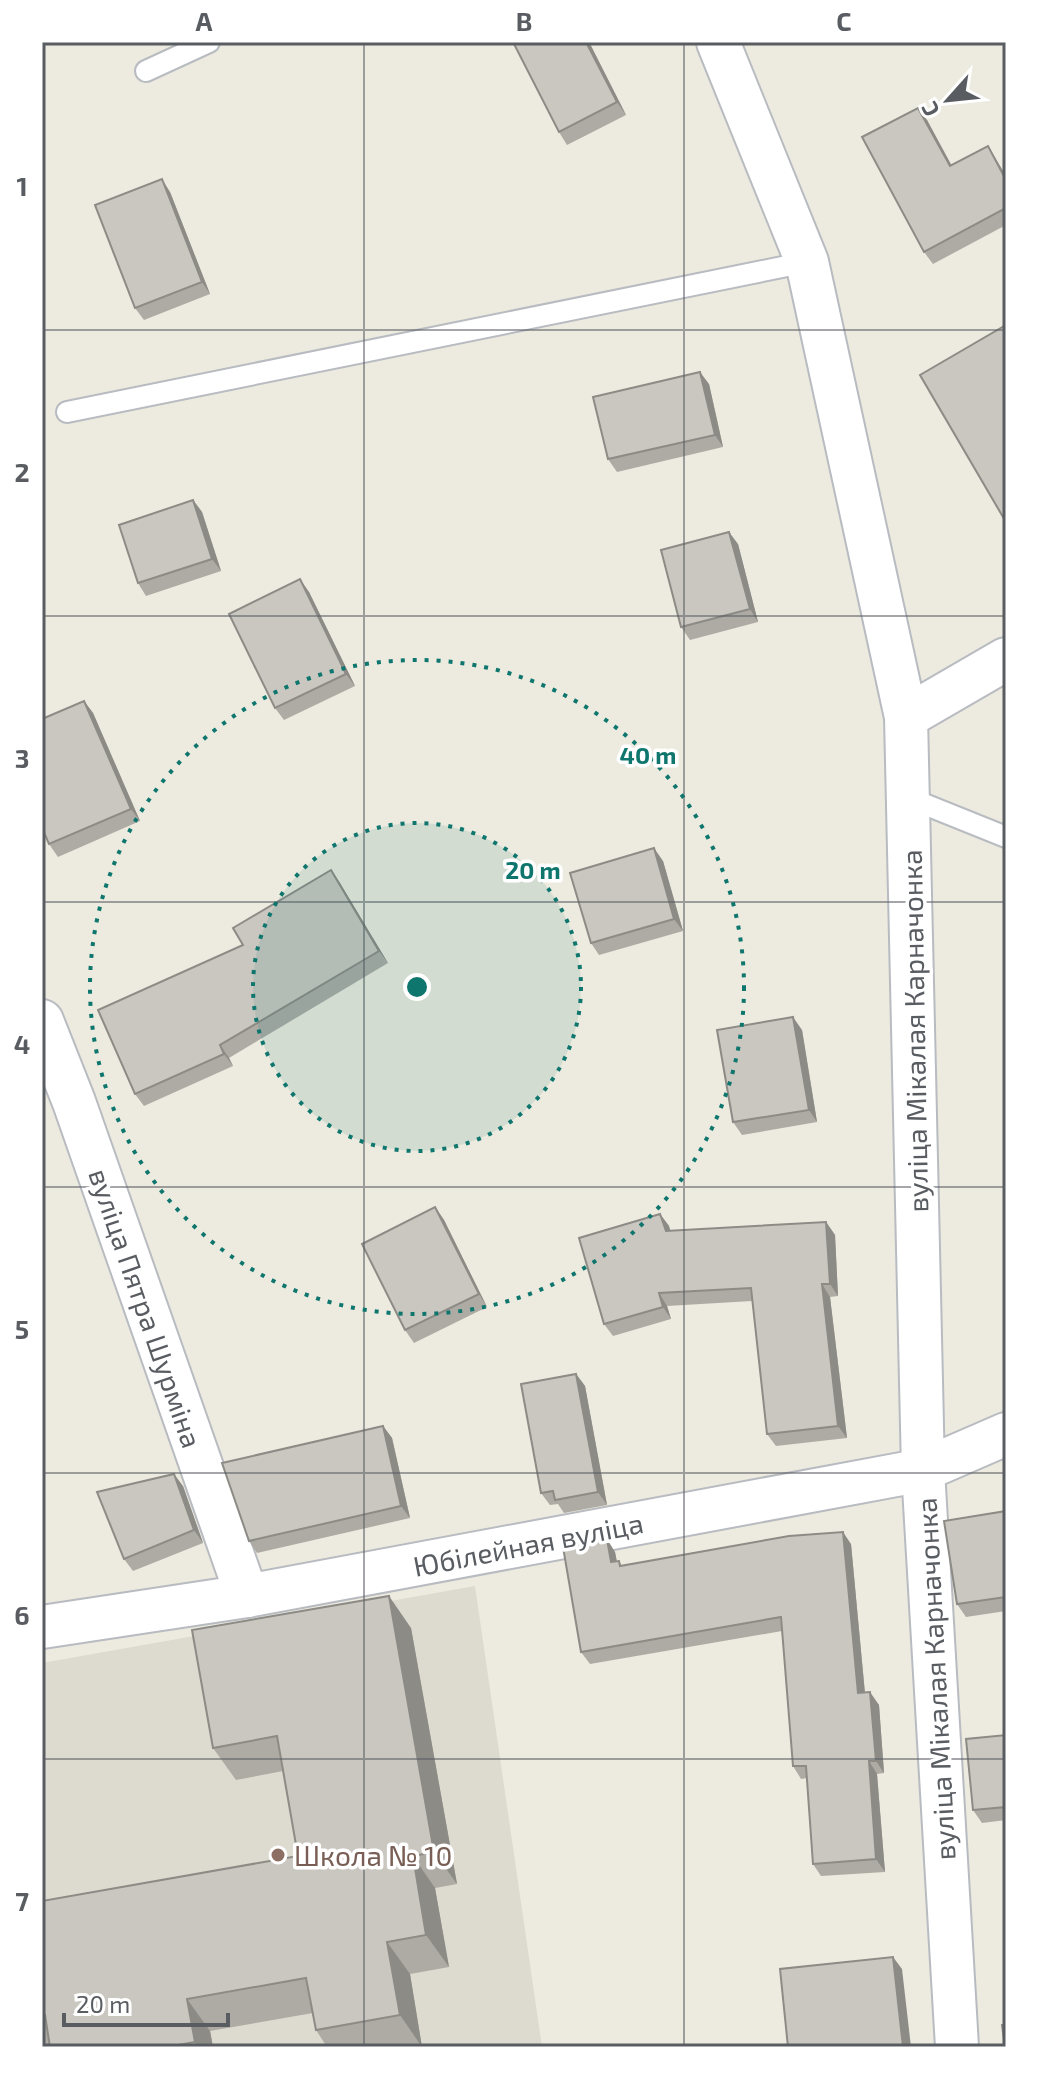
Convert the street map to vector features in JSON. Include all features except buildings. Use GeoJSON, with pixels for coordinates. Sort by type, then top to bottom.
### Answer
{"type":"FeatureCollection","features":[{"type":"Feature","properties":{"kind":"street","name":"вуліца Мікалая Карначонка"},"geometry":{"type":"LineString","coordinates":[[718,42],[807,262],[906,717],[923,1470],[957,2047]]}},
{"type":"Feature","properties":{"kind":"street"},"geometry":{"type":"LineString","coordinates":[[906,717],[1006,659]]}},
{"type":"Feature","properties":{"kind":"street","name":"вуліца Пятра Шурміна"},"geometry":{"type":"LineString","coordinates":[[42,1021],[74,1102],[247,1596]]}},
{"type":"Feature","properties":{"kind":"street","name":"Юбілейная вуліца"},"geometry":{"type":"LineString","coordinates":[[42,1627],[247,1596],[923,1470],[1006,1434]]}},
{"type":"Feature","properties":{"kind":"lane"},"geometry":{"type":"LineString","coordinates":[[146,71],[209,42]]}},
{"type":"Feature","properties":{"kind":"lane"},"geometry":{"type":"LineString","coordinates":[[67,412],[807,262]]}},
{"type":"Feature","properties":{"kind":"lane"},"geometry":{"type":"LineString","coordinates":[[909,798],[1006,837]]}},
{"type":"Feature","properties":{"kind":"shaded area","name":"Школа № 10"},"geometry":{"type":"Polygon","coordinates":[[[475,1586],[542,2047],[42,2047],[42,1663],[475,1586]]]}},
{"type":"Feature","properties":{"kind":"place","name":"Школа № 10"},"geometry":{"type":"Point","coordinates":[278,1855]}}]}
